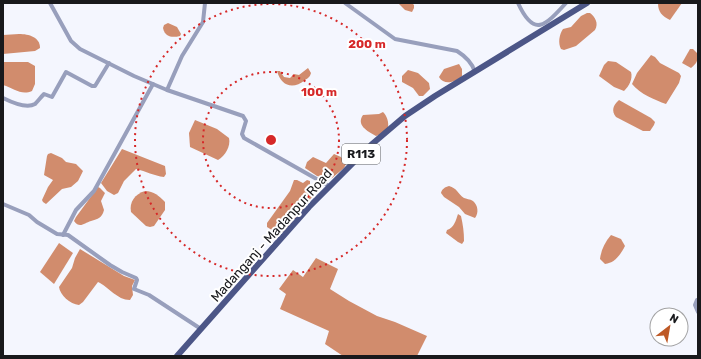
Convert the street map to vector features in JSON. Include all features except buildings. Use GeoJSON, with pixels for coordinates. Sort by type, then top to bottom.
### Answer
{"type":"FeatureCollection","features":[{"type":"Feature","properties":{"kind":"main road","name":"Madanganj - Madanpur Road"},"geometry":{"type":"LineString","coordinates":[[178,356],[329,186],[371,145],[404,116],[586,3]]}},
{"type":"Feature","properties":{"kind":"street"},"geometry":{"type":"LineString","coordinates":[[50,3],[73,44],[109,63],[167,90],[243,116],[246,121],[242,134],[244,138],[329,186]]}},
{"type":"Feature","properties":{"kind":"street"},"geometry":{"type":"LineString","coordinates":[[167,90],[182,56],[203,22],[205,3]]}},
{"type":"Feature","properties":{"kind":"street"},"geometry":{"type":"LineString","coordinates":[[345,3],[395,39],[457,51],[470,61],[475,72]]}},
{"type":"Feature","properties":{"kind":"street"},"geometry":{"type":"LineString","coordinates":[[518,3],[523,14],[531,23],[538,26],[545,24],[566,3]]}},
{"type":"Feature","properties":{"kind":"street"},"geometry":{"type":"LineString","coordinates":[[3,98],[29,106],[34,104],[44,94],[52,97],[67,72],[92,86],[95,86],[109,63]]}},
{"type":"Feature","properties":{"kind":"street"},"geometry":{"type":"LineString","coordinates":[[63,235],[76,210],[94,191],[153,84]]}},
{"type":"Feature","properties":{"kind":"street"},"geometry":{"type":"LineString","coordinates":[[3,204],[29,215],[56,234],[68,235],[76,240],[110,265],[136,278],[135,290],[149,295],[201,329]]}},
{"type":"Feature","properties":{"kind":"street"},"geometry":{"type":"LineString","coordinates":[[697,300],[696,305],[698,312]]}},
{"type":"Feature","properties":{"kind":"shaded area"},"geometry":{"type":"Polygon","coordinates":[[[398,3],[412,3],[414,8],[412,12],[405,10],[398,3]]]}},
{"type":"Feature","properties":{"kind":"shaded area"},"geometry":{"type":"Polygon","coordinates":[[[658,3],[682,3],[670,20],[661,13],[658,3]]]}},
{"type":"Feature","properties":{"kind":"shaded area"},"geometry":{"type":"Polygon","coordinates":[[[590,13],[596,20],[597,25],[595,30],[576,46],[564,50],[561,49],[559,39],[563,29],[571,27],[581,16],[590,13]]]}},
{"type":"Feature","properties":{"kind":"shaded area"},"geometry":{"type":"Polygon","coordinates":[[[168,23],[177,27],[181,34],[180,36],[172,37],[165,33],[163,28],[164,25],[168,23]]]}},
{"type":"Feature","properties":{"kind":"shaded area"},"geometry":{"type":"Polygon","coordinates":[[[19,34],[36,39],[40,44],[40,48],[35,51],[3,54],[3,35],[19,34]]]}},
{"type":"Feature","properties":{"kind":"shaded area"},"geometry":{"type":"Polygon","coordinates":[[[690,49],[693,49],[698,54],[698,59],[691,68],[682,63],[690,49]]]}},
{"type":"Feature","properties":{"kind":"shaded area"},"geometry":{"type":"Polygon","coordinates":[[[651,55],[660,63],[679,73],[681,76],[679,83],[666,104],[643,94],[632,84],[637,73],[651,55]]]}},
{"type":"Feature","properties":{"kind":"shaded area"},"geometry":{"type":"Polygon","coordinates":[[[608,61],[616,62],[631,72],[630,82],[624,91],[614,87],[599,76],[604,65],[608,61]]]}},
{"type":"Feature","properties":{"kind":"shaded area"},"geometry":{"type":"Polygon","coordinates":[[[3,62],[28,62],[35,66],[35,84],[32,91],[24,93],[3,85],[3,62]]]}},
{"type":"Feature","properties":{"kind":"shaded area"},"geometry":{"type":"Polygon","coordinates":[[[459,64],[462,69],[462,76],[450,82],[441,80],[439,77],[444,69],[459,64]]]}},
{"type":"Feature","properties":{"kind":"shaded area"},"geometry":{"type":"Polygon","coordinates":[[[308,68],[311,73],[310,76],[301,83],[292,86],[281,80],[277,71],[280,71],[284,77],[290,78],[294,74],[299,75],[308,68]]]}},
{"type":"Feature","properties":{"kind":"shaded area"},"geometry":{"type":"Polygon","coordinates":[[[408,70],[418,73],[429,83],[430,89],[423,96],[419,96],[413,88],[402,82],[402,76],[408,70]]]}},
{"type":"Feature","properties":{"kind":"shaded area"},"geometry":{"type":"Polygon","coordinates":[[[619,100],[651,118],[655,122],[650,131],[643,131],[616,117],[613,108],[619,100]]]}},
{"type":"Feature","properties":{"kind":"shaded area"},"geometry":{"type":"Polygon","coordinates":[[[383,112],[386,115],[388,128],[382,134],[376,136],[362,125],[361,119],[363,115],[379,114],[383,112]]]}},
{"type":"Feature","properties":{"kind":"shaded area"},"geometry":{"type":"Polygon","coordinates":[[[195,120],[217,129],[229,138],[227,150],[218,160],[190,147],[189,133],[195,120]]]}},
{"type":"Feature","properties":{"kind":"shaded area"},"geometry":{"type":"Polygon","coordinates":[[[122,149],[165,166],[166,174],[164,177],[136,169],[124,181],[118,193],[114,195],[107,191],[101,183],[122,149]]]}},
{"type":"Feature","properties":{"kind":"shaded area"},"geometry":{"type":"Polygon","coordinates":[[[51,153],[62,158],[66,162],[76,164],[83,171],[78,181],[71,187],[62,189],[46,204],[42,200],[53,180],[44,175],[47,156],[51,153]]]}},
{"type":"Feature","properties":{"kind":"shaded area"},"geometry":{"type":"Polygon","coordinates":[[[334,154],[341,157],[346,164],[344,168],[332,178],[327,180],[317,176],[305,168],[307,162],[313,157],[326,163],[334,154]]]}},
{"type":"Feature","properties":{"kind":"shaded area"},"geometry":{"type":"Polygon","coordinates":[[[294,180],[303,183],[307,180],[310,181],[310,188],[313,196],[305,205],[300,215],[284,231],[280,233],[275,232],[267,227],[267,223],[290,191],[294,180]]]}},
{"type":"Feature","properties":{"kind":"shaded area"},"geometry":{"type":"Polygon","coordinates":[[[449,186],[454,188],[464,198],[472,200],[475,203],[477,211],[475,218],[465,214],[459,207],[444,197],[441,192],[444,188],[449,186]]]}},
{"type":"Feature","properties":{"kind":"shaded area"},"geometry":{"type":"Polygon","coordinates":[[[98,187],[105,193],[101,201],[104,210],[102,215],[96,220],[78,225],[74,221],[76,217],[98,187]]]}},
{"type":"Feature","properties":{"kind":"shaded area"},"geometry":{"type":"Polygon","coordinates":[[[145,191],[154,193],[165,202],[165,210],[154,226],[150,227],[146,226],[131,212],[131,205],[136,196],[145,191]]]}},
{"type":"Feature","properties":{"kind":"shaded area"},"geometry":{"type":"Polygon","coordinates":[[[458,214],[461,216],[463,228],[464,241],[462,244],[446,233],[447,230],[453,226],[458,214]]]}},
{"type":"Feature","properties":{"kind":"shaded area"},"geometry":{"type":"Polygon","coordinates":[[[611,235],[621,239],[625,246],[615,260],[605,264],[600,259],[604,246],[611,235]]]}},
{"type":"Feature","properties":{"kind":"shaded area"},"geometry":{"type":"Polygon","coordinates":[[[59,243],[73,253],[54,284],[40,272],[59,243]]]}},
{"type":"Feature","properties":{"kind":"shaded area"},"geometry":{"type":"Polygon","coordinates":[[[80,249],[124,276],[135,280],[132,286],[133,295],[130,300],[117,296],[98,282],[79,305],[66,299],[61,293],[59,287],[72,268],[80,249]]]}},
{"type":"Feature","properties":{"kind":"shaded area"},"geometry":{"type":"Polygon","coordinates":[[[316,258],[338,269],[330,289],[377,316],[427,336],[417,356],[343,356],[325,344],[329,331],[280,309],[286,294],[279,289],[293,270],[303,277],[316,258]]]}}]}
